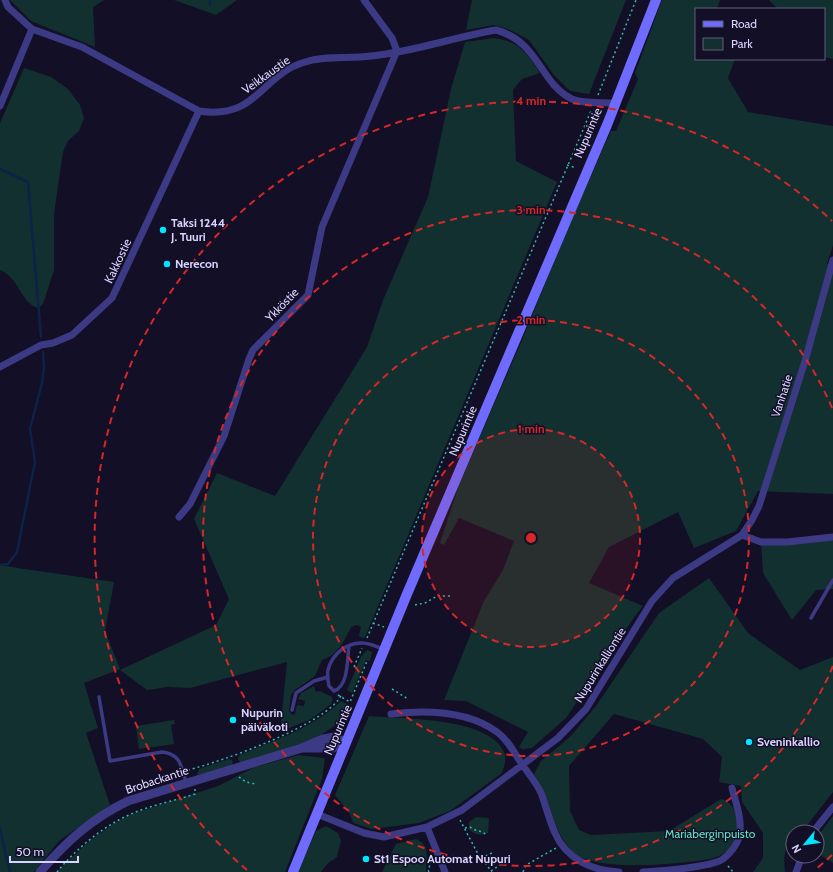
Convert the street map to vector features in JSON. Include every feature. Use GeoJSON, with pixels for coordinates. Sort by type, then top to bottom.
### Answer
{"type":"FeatureCollection","features":[{"type":"Feature","properties":{"kind":"main road","name":"Nupurintie"},"geometry":{"type":"LineString","coordinates":[[293,872],[656,0]]}},
{"type":"Feature","properties":{"kind":"street","name":"Veikkaustie"},"geometry":{"type":"LineString","coordinates":[[4,0],[8,7],[32,29],[82,47],[199,111],[221,113],[231,111],[251,100],[292,67],[305,61],[371,56],[496,30],[505,33],[532,52],[559,90],[572,99],[614,103]]}},
{"type":"Feature","properties":{"kind":"street"},"geometry":{"type":"LineString","coordinates":[[364,0],[392,38],[397,51]]}},
{"type":"Feature","properties":{"kind":"street"},"geometry":{"type":"LineString","coordinates":[[0,106],[32,29]]}},
{"type":"Feature","properties":{"kind":"street","name":"Ykköstie"},"geometry":{"type":"LineString","coordinates":[[178,517],[190,504],[224,436],[253,350],[308,295],[322,227],[397,51]]}},
{"type":"Feature","properties":{"kind":"street","name":"Kakkostie"},"geometry":{"type":"LineString","coordinates":[[0,367],[42,344],[61,341],[72,335],[112,298],[199,111]]}},
{"type":"Feature","properties":{"kind":"street","name":"Vanhatie"},"geometry":{"type":"LineString","coordinates":[[742,535],[759,506],[805,361],[833,260]]}},
{"type":"Feature","properties":{"kind":"street"},"geometry":{"type":"LineString","coordinates":[[742,535],[761,542],[787,542],[833,537]]}},
{"type":"Feature","properties":{"kind":"street","name":"Nupurinkalliontie"},"geometry":{"type":"LineString","coordinates":[[317,814],[342,825],[374,836],[384,837],[427,828],[462,810],[558,738],[586,709],[652,601],[662,590],[684,571],[742,535]]}},
{"type":"Feature","properties":{"kind":"street"},"geometry":{"type":"LineString","coordinates":[[391,714],[408,712],[435,713],[467,718],[497,732],[506,741],[539,788],[555,835],[562,844],[573,856],[587,865],[600,870],[619,872]]}},
{"type":"Feature","properties":{"kind":"street","name":"Brobackantie"},"geometry":{"type":"LineString","coordinates":[[40,872],[69,841],[88,824],[108,811],[128,802],[302,748],[323,739],[335,737],[346,744]]}},
{"type":"Feature","properties":{"kind":"street"},"geometry":{"type":"LineString","coordinates":[[644,872],[675,869],[722,860],[739,838],[740,820],[732,788]]}},
{"type":"Feature","properties":{"kind":"street"},"geometry":{"type":"LineString","coordinates":[[819,824],[833,807]]}},
{"type":"Feature","properties":{"kind":"street"},"geometry":{"type":"LineString","coordinates":[[427,828],[442,871]]}},
{"type":"Feature","properties":{"kind":"lane"},"geometry":{"type":"LineString","coordinates":[[811,618],[833,580]]}},
{"type":"Feature","properties":{"kind":"lane"},"geometry":{"type":"LineString","coordinates":[[349,646],[345,676],[337,690],[334,691],[331,689],[328,671],[332,659],[342,648],[355,643],[365,642],[385,650]]}},
{"type":"Feature","properties":{"kind":"lane"},"geometry":{"type":"LineString","coordinates":[[292,710],[296,693],[314,681],[328,677]]}},
{"type":"Feature","properties":{"kind":"lane"},"geometry":{"type":"LineString","coordinates":[[99,698],[110,761],[162,752],[171,753],[177,758],[190,782]]}},
{"type":"Feature","properties":{"kind":"path"},"geometry":{"type":"LineString","coordinates":[[352,670],[595,102],[636,0]]}},
{"type":"Feature","properties":{"kind":"path"},"geometry":{"type":"LineString","coordinates":[[567,165],[576,168]]}},
{"type":"Feature","properties":{"kind":"path"},"geometry":{"type":"LineString","coordinates":[[415,605],[424,603],[437,596],[451,596]]}},
{"type":"Feature","properties":{"kind":"path"},"geometry":{"type":"LineString","coordinates":[[340,698],[350,702],[367,661]]}},
{"type":"Feature","properties":{"kind":"path"},"geometry":{"type":"LineString","coordinates":[[392,689],[408,699]]}},
{"type":"Feature","properties":{"kind":"path"},"geometry":{"type":"LineString","coordinates":[[57,872],[89,841],[113,824],[131,814],[195,794],[190,782],[193,769],[232,756],[306,724],[322,715],[340,698],[344,691]]}},
{"type":"Feature","properties":{"kind":"path"},"geometry":{"type":"LineString","coordinates":[[236,768],[238,776],[246,782],[255,784]]}},
{"type":"Feature","properties":{"kind":"path"},"geometry":{"type":"LineString","coordinates":[[460,818],[481,858],[491,872],[500,865]]}},
{"type":"Feature","properties":{"kind":"path"},"geometry":{"type":"LineString","coordinates":[[465,828],[470,827],[475,831],[483,832],[487,836]]}},
{"type":"Feature","properties":{"kind":"path"},"geometry":{"type":"LineString","coordinates":[[523,872],[526,865],[543,857],[562,844]]}},
{"type":"Feature","properties":{"kind":"path"},"geometry":{"type":"LineString","coordinates":[[481,858],[494,852]]}},
{"type":"Feature","properties":{"kind":"path"},"geometry":{"type":"LineString","coordinates":[[429,872],[429,866],[432,861],[430,855]]}},
{"type":"Feature","properties":{"kind":"path"},"geometry":{"type":"LineString","coordinates":[[726,864],[733,872]]}},
{"type":"Feature","properties":{"kind":"green space"},"geometry":{"type":"Polygon","coordinates":[[[10,0],[104,0],[93,7],[95,47],[31,21],[10,0]]]}},
{"type":"Feature","properties":{"kind":"green space"},"geometry":{"type":"Polygon","coordinates":[[[174,0],[237,0],[216,15],[174,0]]]}},
{"type":"Feature","properties":{"kind":"green space"},"geometry":{"type":"Polygon","coordinates":[[[472,0],[626,0],[589,94],[570,91],[554,75],[529,40],[508,29],[494,25],[466,30],[472,0]]]}},
{"type":"Feature","properties":{"kind":"green space"},"geometry":{"type":"Polygon","coordinates":[[[662,0],[720,0],[717,8],[695,8],[695,60],[735,60],[728,78],[748,112],[833,126],[833,245],[827,264],[833,263],[833,494],[758,491],[736,531],[694,548],[678,512],[609,547],[589,583],[643,606],[566,718],[532,748],[522,749],[519,747],[528,732],[466,701],[444,700],[484,601],[503,570],[514,541],[459,518],[444,545],[440,543],[459,485],[522,340],[570,223],[611,131],[616,131],[638,79],[635,73],[662,0]]]}},
{"type":"Feature","properties":{"kind":"green space"},"geometry":{"type":"Polygon","coordinates":[[[769,0],[833,0],[833,59],[825,57],[825,8],[777,8],[769,0]]]}},
{"type":"Feature","properties":{"kind":"green space"},"geometry":{"type":"Polygon","coordinates":[[[494,38],[510,42],[522,49],[540,73],[522,79],[513,90],[516,161],[557,182],[365,637],[362,638],[359,636],[361,627],[357,625],[351,627],[336,651],[332,655],[322,660],[315,676],[295,690],[291,695],[289,711],[292,715],[295,714],[297,705],[304,706],[305,701],[298,699],[301,693],[314,686],[316,692],[320,691],[332,697],[333,700],[331,704],[311,719],[280,732],[287,662],[190,688],[168,687],[147,690],[120,670],[216,625],[229,599],[194,519],[217,473],[275,496],[367,347],[383,300],[428,197],[451,89],[465,42],[494,38]]]}},
{"type":"Feature","properties":{"kind":"green space"},"geometry":{"type":"Polygon","coordinates":[[[24,68],[51,77],[68,89],[80,105],[84,118],[79,131],[68,141],[63,152],[54,214],[54,270],[43,304],[39,308],[28,302],[12,279],[0,270],[0,123],[24,68]]]}},
{"type":"Feature","properties":{"kind":"green space"},"geometry":{"type":"Polygon","coordinates":[[[833,537],[833,589],[816,590],[792,620],[763,573],[761,542],[833,537]]]}},
{"type":"Feature","properties":{"kind":"green space"},"geometry":{"type":"Polygon","coordinates":[[[0,564],[11,567],[114,582],[105,631],[120,669],[84,683],[98,728],[86,733],[110,805],[59,841],[34,872],[0,872],[0,564]]]}},
{"type":"Feature","properties":{"kind":"green space","name":"Mariaberginpuisto"},"geometry":{"type":"Polygon","coordinates":[[[709,578],[748,633],[800,670],[833,657],[833,792],[808,824],[785,824],[785,872],[753,872],[763,858],[763,833],[742,802],[741,786],[719,782],[722,757],[703,739],[614,714],[569,766],[570,811],[579,830],[591,835],[669,831],[721,799],[728,802],[733,807],[736,814],[737,830],[732,845],[723,854],[711,859],[679,863],[641,865],[605,864],[576,855],[563,839],[551,815],[534,774],[541,761],[570,737],[596,706],[659,613],[709,578]]]}},
{"type":"Feature","properties":{"kind":"green space"},"geometry":{"type":"Polygon","coordinates":[[[367,650],[372,652],[370,661],[366,660],[352,693],[347,690],[361,657],[367,650]]]}},
{"type":"Feature","properties":{"kind":"green space"},"geometry":{"type":"Polygon","coordinates":[[[341,701],[351,706],[342,719],[317,737],[302,744],[241,763],[238,759],[239,755],[293,733],[318,719],[341,701]]]}},
{"type":"Feature","properties":{"kind":"green space"},"geometry":{"type":"Polygon","coordinates":[[[369,716],[422,719],[443,722],[463,726],[481,732],[495,741],[504,752],[505,760],[502,773],[450,811],[419,823],[372,829],[353,823],[350,814],[335,795],[369,716]]]}},
{"type":"Feature","properties":{"kind":"green space"},"geometry":{"type":"Polygon","coordinates":[[[174,720],[175,724],[171,725],[174,744],[139,749],[136,726],[174,720]]]}},
{"type":"Feature","properties":{"kind":"green space"},"geometry":{"type":"Polygon","coordinates":[[[299,755],[325,758],[322,779],[285,872],[57,872],[89,841],[113,824],[131,814],[218,786],[255,767],[299,755]]]}},
{"type":"Feature","properties":{"kind":"green space"},"geometry":{"type":"Polygon","coordinates":[[[229,759],[232,760],[233,765],[199,775],[197,774],[199,769],[229,759]]]}},
{"type":"Feature","properties":{"kind":"green space"},"geometry":{"type":"Polygon","coordinates":[[[833,816],[833,863],[825,858],[825,826],[833,816]]]}},
{"type":"Feature","properties":{"kind":"green space"},"geometry":{"type":"Polygon","coordinates":[[[476,817],[489,818],[488,833],[473,833],[469,829],[469,822],[476,817]]]}},
{"type":"Feature","properties":{"kind":"green space"},"geometry":{"type":"Polygon","coordinates":[[[326,826],[338,833],[341,841],[337,857],[328,863],[321,872],[298,872],[316,831],[326,826]]]}},
{"type":"Feature","properties":{"kind":"green space"},"geometry":{"type":"Polygon","coordinates":[[[416,839],[424,845],[426,849],[426,872],[382,872],[396,844],[416,839]]]}},
{"type":"Feature","properties":{"kind":"waterway"},"geometry":{"type":"LineString","coordinates":[[210,0],[210,5]]}},
{"type":"Feature","properties":{"kind":"waterway"},"geometry":{"type":"LineString","coordinates":[[0,169],[28,182],[41,337]]}},
{"type":"Feature","properties":{"kind":"waterway"},"geometry":{"type":"LineString","coordinates":[[0,565],[8,564],[17,552],[35,462],[30,429],[42,383],[44,368],[43,352]]}},
{"type":"Feature","properties":{"kind":"waterway"},"geometry":{"type":"LineString","coordinates":[[0,829],[10,872]]}},
{"type":"Feature","properties":{"kind":"place","name":"Taksi 1244 J. Tuuri"},"geometry":{"type":"Point","coordinates":[163,230]}},
{"type":"Feature","properties":{"kind":"place","name":"Nerecon"},"geometry":{"type":"Point","coordinates":[167,264]}},
{"type":"Feature","properties":{"kind":"place","name":"Nupurin päiväkoti"},"geometry":{"type":"Point","coordinates":[233,720]}},
{"type":"Feature","properties":{"kind":"place","name":"Sveninkallio"},"geometry":{"type":"Point","coordinates":[749,742]}},
{"type":"Feature","properties":{"kind":"place","name":"St1 Espoo Automat Nupuri"},"geometry":{"type":"Point","coordinates":[366,859]}}]}
